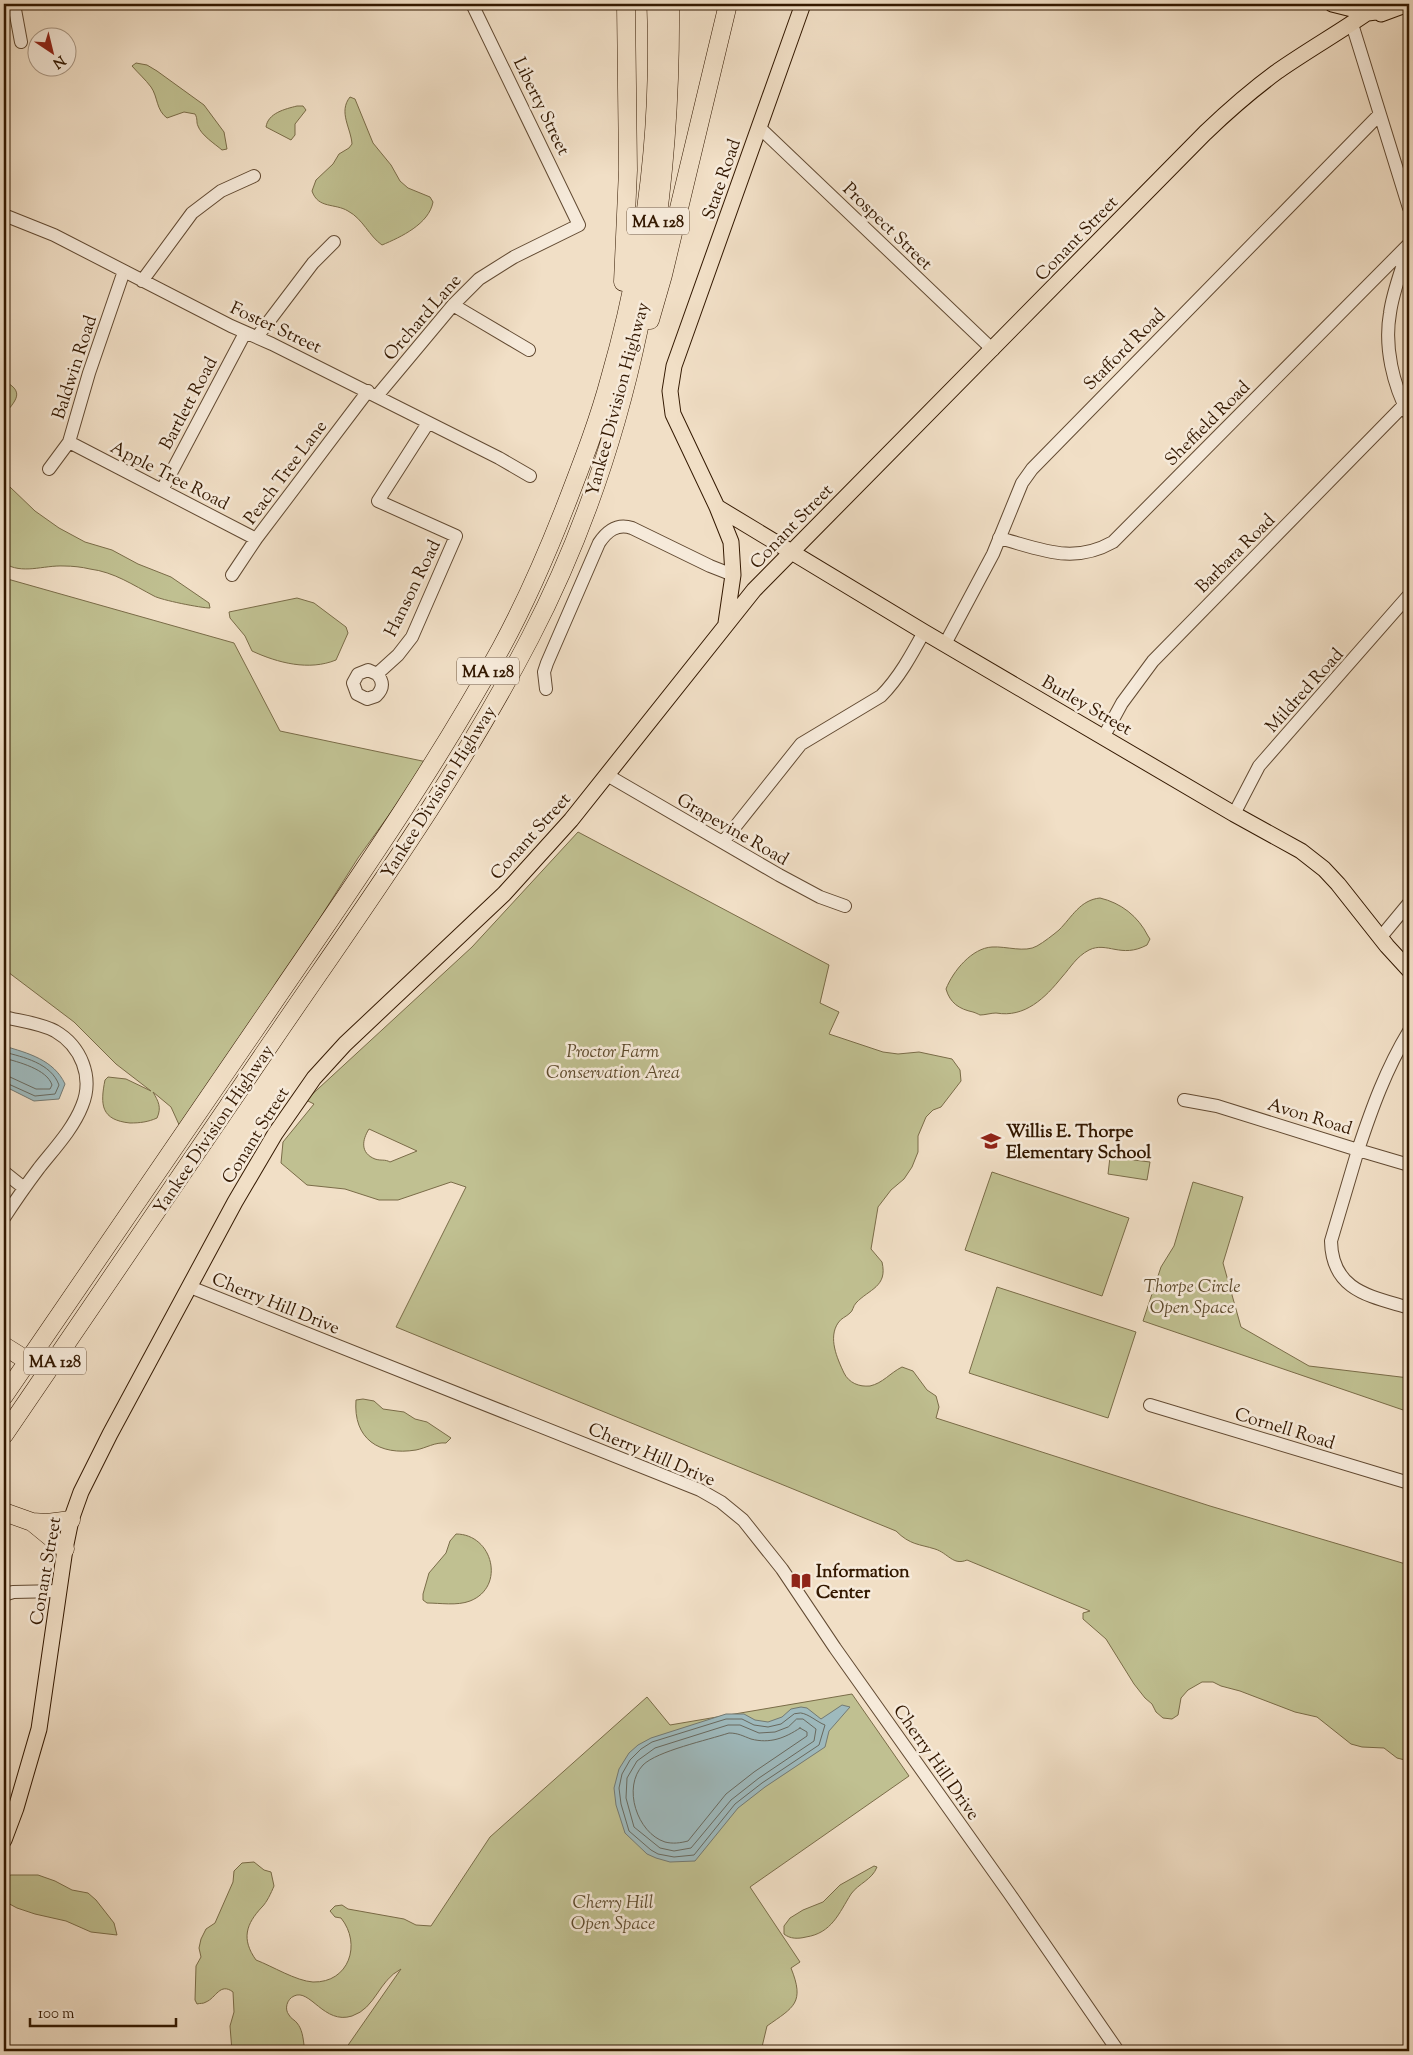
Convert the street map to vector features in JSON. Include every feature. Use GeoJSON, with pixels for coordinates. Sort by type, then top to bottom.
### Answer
{"type":"FeatureCollection","features":[{"type":"Feature","properties":{"kind":"highway","name":"Yankee Division Highway"},"geometry":{"type":"LineString","coordinates":[[4,1396],[416,792],[471,701],[518,616],[558,526],[588,446],[622,334],[645,210],[652,153],[655,101],[656,4]]}},
{"type":"Feature","properties":{"kind":"highway","name":"Yankee Division Highway"},"geometry":{"type":"LineString","coordinates":[[4,1435],[380,885],[459,764],[496,701],[547,603],[590,501],[612,434],[636,336],[657,228],[665,167],[670,101],[670,4]]}},
{"type":"Feature","properties":{"kind":"highway"},"geometry":{"type":"LineString","coordinates":[[588,446],[618,322],[623,286],[628,170],[625,6]]}},
{"type":"Feature","properties":{"kind":"highway"},"geometry":{"type":"LineString","coordinates":[[612,434],[630,391],[663,275],[725,7]]}},
{"type":"Feature","properties":{"kind":"highway"},"geometry":{"type":"LineString","coordinates":[[4,1346],[28,1361]]}},
{"type":"Feature","properties":{"kind":"highway"},"geometry":{"type":"LineString","coordinates":[[5,1511],[32,1522],[65,1549]]}},
{"type":"Feature","properties":{"kind":"highway"},"geometry":{"type":"LineString","coordinates":[[32,1522],[47,1523],[71,1520]]}},
{"type":"Feature","properties":{"kind":"main road","name":"State Road"},"geometry":{"type":"LineString","coordinates":[[717,507],[676,425],[670,402],[674,366],[803,4]]}},
{"type":"Feature","properties":{"kind":"main road"},"geometry":{"type":"LineString","coordinates":[[1345,28],[1332,4],[1380,9]]}},
{"type":"Feature","properties":{"kind":"main road","name":"Conant Street"},"geometry":{"type":"LineString","coordinates":[[4,1840],[16,1808],[39,1729],[65,1549],[71,1520],[81,1492],[102,1449],[260,1158],[314,1078],[345,1044],[528,869],[571,820],[754,590],[1222,117],[1277,72],[1345,28],[1380,9],[1408,4]]}},
{"type":"Feature","properties":{"kind":"main road","name":"Conant Street"},"geometry":{"type":"LineString","coordinates":[[1345,28],[1380,9]]}},
{"type":"Feature","properties":{"kind":"main road"},"geometry":{"type":"LineString","coordinates":[[717,507],[731,542],[733,575],[725,625]]}},
{"type":"Feature","properties":{"kind":"main road","name":"Burley Street"},"geometry":{"type":"LineString","coordinates":[[717,507],[924,632],[1234,814],[1301,851],[1324,869],[1380,938],[1409,970]]}},
{"type":"Feature","properties":{"kind":"street"},"geometry":{"type":"LineString","coordinates":[[14,4],[22,42]]}},
{"type":"Feature","properties":{"kind":"street","name":"Liberty Street"},"geometry":{"type":"LineString","coordinates":[[472,4],[579,225]]}},
{"type":"Feature","properties":{"kind":"street"},"geometry":{"type":"LineString","coordinates":[[1345,28],[1379,115],[1409,208]]}},
{"type":"Feature","properties":{"kind":"street","name":"Stafford Road"},"geometry":{"type":"LineString","coordinates":[[945,644],[992,554],[1022,483],[1032,468],[1379,115]]}},
{"type":"Feature","properties":{"kind":"street","name":"Prospect Street"},"geometry":{"type":"LineString","coordinates":[[759,127],[993,350]]}},
{"type":"Feature","properties":{"kind":"street"},"geometry":{"type":"LineString","coordinates":[[142,281],[192,212],[222,191],[254,176]]}},
{"type":"Feature","properties":{"kind":"street","name":"Foster Street"},"geometry":{"type":"LineString","coordinates":[[4,215],[48,233],[373,394],[499,458],[530,476]]}},
{"type":"Feature","properties":{"kind":"street","name":"Orchard Lane"},"geometry":{"type":"LineString","coordinates":[[373,394],[466,290],[495,268],[579,225]]}},
{"type":"Feature","properties":{"kind":"street","name":"Bartlett Road"},"geometry":{"type":"LineString","coordinates":[[162,490],[251,335],[313,263],[334,242]]}},
{"type":"Feature","properties":{"kind":"street"},"geometry":{"type":"LineString","coordinates":[[1407,410],[1397,389],[1389,348],[1390,313],[1409,245]]}},
{"type":"Feature","properties":{"kind":"street","name":"Sheffield Road"},"geometry":{"type":"LineString","coordinates":[[999,538],[1063,555],[1086,553],[1113,542],[1409,245]]}},
{"type":"Feature","properties":{"kind":"street","name":"Baldwin Road"},"geometry":{"type":"LineString","coordinates":[[49,469],[69,442],[89,373],[124,271]]}},
{"type":"Feature","properties":{"kind":"street"},"geometry":{"type":"LineString","coordinates":[[453,305],[529,350]]}},
{"type":"Feature","properties":{"kind":"street","name":"Peach Tree Lane"},"geometry":{"type":"LineString","coordinates":[[232,575],[256,538],[373,394]]}},
{"type":"Feature","properties":{"kind":"street","name":"Barbara Road"},"geometry":{"type":"LineString","coordinates":[[1104,736],[1122,703],[1153,661],[1407,410]]}},
{"type":"Feature","properties":{"kind":"street","name":"Hanson Road"},"geometry":{"type":"LineString","coordinates":[[378,674],[398,655],[412,637],[456,536],[378,501],[428,423]]}},
{"type":"Feature","properties":{"kind":"street","name":"Apple Tree Road"},"geometry":{"type":"LineString","coordinates":[[69,442],[256,538]]}},
{"type":"Feature","properties":{"kind":"street"},"geometry":{"type":"LineString","coordinates":[[546,689],[544,672],[547,663],[600,544],[609,531],[626,526],[632,528],[710,566],[733,575]]}},
{"type":"Feature","properties":{"kind":"street","name":"Mildred Road"},"geometry":{"type":"LineString","coordinates":[[1234,814],[1259,766],[1409,595]]}},
{"type":"Feature","properties":{"kind":"street"},"geometry":{"type":"LineString","coordinates":[[723,842],[801,744],[875,701],[885,692],[924,632]]}},
{"type":"Feature","properties":{"kind":"street","name":"Grapevine Road"},"geometry":{"type":"LineString","coordinates":[[606,775],[820,897],[845,906]]}},
{"type":"Feature","properties":{"kind":"street"},"geometry":{"type":"LineString","coordinates":[[1380,938],[1409,903]]}},
{"type":"Feature","properties":{"kind":"street"},"geometry":{"type":"LineString","coordinates":[[4,1017],[54,1031],[66,1040],[80,1055],[86,1069],[86,1088],[83,1106],[70,1128],[24,1188],[4,1218]]}},
{"type":"Feature","properties":{"kind":"street","name":"Avon Road"},"geometry":{"type":"LineString","coordinates":[[1184,1100],[1217,1106],[1358,1150],[1374,1100],[1392,1059],[1409,1031]]}},
{"type":"Feature","properties":{"kind":"street"},"geometry":{"type":"LineString","coordinates":[[1409,1166],[1358,1150],[1331,1241],[1336,1267],[1351,1287],[1364,1294],[1409,1308]]}},
{"type":"Feature","properties":{"kind":"street"},"geometry":{"type":"LineString","coordinates":[[4,1172],[24,1188]]}},
{"type":"Feature","properties":{"kind":"street","name":"Cherry Hill Drive"},"geometry":{"type":"LineString","coordinates":[[190,1288],[700,1490],[721,1502],[743,1520],[782,1569],[835,1648],[1009,1893],[1118,2051]]}},
{"type":"Feature","properties":{"kind":"street","name":"Cornell Road"},"geometry":{"type":"LineString","coordinates":[[1150,1406],[1409,1483]]}},
{"type":"Feature","properties":{"kind":"street"},"geometry":{"type":"LineString","coordinates":[[4,1595],[13,1592],[60,1590]]}},
{"type":"Feature","properties":{"kind":"green space"},"geometry":{"type":"Polygon","coordinates":[[[136,63],[147,65],[157,71],[204,105],[224,132],[227,149],[222,150],[202,133],[197,125],[195,114],[184,112],[167,118],[163,115],[151,87],[132,66],[136,63]]]}},
{"type":"Feature","properties":{"kind":"green space"},"geometry":{"type":"Polygon","coordinates":[[[350,97],[355,99],[373,143],[391,165],[400,181],[408,188],[430,197],[433,202],[426,217],[413,229],[382,245],[353,214],[318,201],[312,191],[316,180],[333,164],[339,154],[352,144],[345,114],[345,108],[350,97]]]}},
{"type":"Feature","properties":{"kind":"green space"},"geometry":{"type":"Polygon","coordinates":[[[303,106],[306,110],[295,124],[295,135],[291,140],[266,127],[267,122],[274,115],[282,110],[303,106]]]}},
{"type":"Feature","properties":{"kind":"green space"},"geometry":{"type":"Polygon","coordinates":[[[4,381],[11,385],[17,393],[15,401],[4,415],[4,381]]]}},
{"type":"Feature","properties":{"kind":"green space"},"geometry":{"type":"Polygon","coordinates":[[[4,483],[35,511],[59,528],[85,542],[112,550],[138,564],[171,577],[209,603],[210,608],[181,604],[158,598],[123,580],[99,571],[67,566],[25,569],[11,567],[4,563],[4,483]]]}},
{"type":"Feature","properties":{"kind":"green space"},"geometry":{"type":"Polygon","coordinates":[[[4,578],[234,643],[280,731],[427,762],[358,858],[277,986],[181,1129],[171,1107],[153,1092],[159,1107],[157,1118],[144,1122],[130,1123],[113,1119],[108,1115],[103,1104],[103,1097],[105,1080],[108,1077],[126,1079],[151,1091],[116,1064],[74,1022],[4,969],[4,578]]]}},
{"type":"Feature","properties":{"kind":"green space"},"geometry":{"type":"Polygon","coordinates":[[[297,598],[314,603],[346,627],[348,633],[336,660],[315,665],[304,665],[272,659],[252,651],[245,636],[230,618],[229,612],[297,598]]]}},
{"type":"Feature","properties":{"kind":"green space","name":"Proctor Farm Conservation Area"},"geometry":{"type":"Polygon","coordinates":[[[578,832],[829,965],[820,1003],[839,1012],[829,1034],[883,1052],[898,1054],[919,1052],[952,1059],[960,1070],[961,1081],[941,1107],[933,1110],[926,1117],[918,1136],[918,1152],[912,1167],[904,1179],[891,1190],[878,1207],[871,1249],[882,1262],[883,1270],[880,1282],[856,1303],[851,1312],[839,1321],[835,1329],[835,1348],[844,1373],[855,1384],[870,1386],[879,1383],[902,1367],[913,1371],[927,1390],[936,1396],[939,1407],[936,1418],[1210,1506],[1409,1565],[1409,1761],[1397,1758],[1384,1748],[1362,1747],[1351,1744],[1317,1717],[1295,1712],[1213,1682],[1202,1682],[1188,1690],[1181,1698],[1178,1715],[1172,1719],[1163,1718],[1134,1684],[1106,1639],[1083,1619],[1083,1613],[1090,1611],[967,1560],[954,1560],[940,1551],[910,1542],[896,1531],[396,1327],[466,1187],[451,1182],[398,1200],[379,1200],[345,1189],[307,1185],[281,1163],[283,1142],[314,1104],[306,1100],[472,947],[578,832]],[[369,1129],[365,1137],[365,1150],[375,1159],[390,1162],[417,1151],[369,1129]]]}},
{"type":"Feature","properties":{"kind":"green space"},"geometry":{"type":"Polygon","coordinates":[[[1100,898],[1122,907],[1139,922],[1150,939],[1147,945],[1130,950],[1102,947],[1089,950],[1077,959],[1049,992],[1034,1005],[1016,1012],[980,1015],[959,1007],[950,998],[946,989],[953,975],[977,951],[992,947],[1027,949],[1037,946],[1059,930],[1087,902],[1100,898]]]}},
{"type":"Feature","properties":{"kind":"green space"},"geometry":{"type":"Polygon","coordinates":[[[1110,1157],[1150,1162],[1147,1180],[1108,1174],[1110,1157]]]}},
{"type":"Feature","properties":{"kind":"green space"},"geometry":{"type":"Polygon","coordinates":[[[992,1172],[1129,1218],[1102,1296],[965,1250],[992,1172]]]}},
{"type":"Feature","properties":{"kind":"green space","name":"Thorpe Circle Open Space"},"geometry":{"type":"Polygon","coordinates":[[[1193,1182],[1243,1197],[1223,1263],[1241,1327],[1309,1366],[1409,1378],[1409,1412],[1143,1321],[1161,1267],[1174,1246],[1193,1182]]]}},
{"type":"Feature","properties":{"kind":"green space"},"geometry":{"type":"Polygon","coordinates":[[[997,1287],[1136,1332],[1108,1418],[969,1373],[997,1287]]]}},
{"type":"Feature","properties":{"kind":"green space"},"geometry":{"type":"Polygon","coordinates":[[[356,1400],[374,1401],[383,1409],[404,1412],[415,1419],[427,1422],[451,1438],[446,1443],[434,1444],[416,1450],[391,1450],[380,1447],[364,1435],[359,1425],[356,1414],[356,1400]]]}},
{"type":"Feature","properties":{"kind":"green space"},"geometry":{"type":"Polygon","coordinates":[[[456,1534],[469,1536],[479,1542],[486,1552],[490,1562],[491,1574],[488,1585],[481,1594],[465,1603],[427,1603],[423,1600],[423,1594],[429,1573],[446,1553],[450,1541],[456,1534]]]}},
{"type":"Feature","properties":{"kind":"green space","name":"Cherry Hill Open Space"},"geometry":{"type":"Polygon","coordinates":[[[852,1694],[909,1776],[750,1887],[800,1962],[791,1968],[797,1989],[797,1997],[790,2009],[767,2026],[761,2051],[344,2051],[401,1969],[387,1980],[367,2007],[352,2016],[333,2016],[306,1997],[300,1995],[292,1997],[288,2002],[287,2013],[299,2025],[302,2033],[304,2045],[299,2051],[232,2051],[230,2026],[234,2012],[233,1992],[229,1989],[221,1990],[205,2003],[197,2004],[195,2000],[196,1966],[201,1957],[199,1948],[201,1939],[206,1929],[215,1923],[233,1882],[234,1871],[242,1863],[254,1862],[264,1870],[271,1872],[274,1886],[266,1903],[252,1920],[247,1932],[248,1945],[256,1960],[299,1979],[313,1982],[325,1981],[336,1976],[343,1969],[351,1950],[351,1939],[347,1928],[341,1918],[335,1917],[330,1911],[335,1906],[342,1905],[348,1909],[404,1919],[416,1925],[431,1926],[490,1837],[647,1697],[670,1725],[852,1694]]]}},
{"type":"Feature","properties":{"kind":"green space"},"geometry":{"type":"Polygon","coordinates":[[[874,1866],[877,1867],[875,1871],[851,1894],[828,1927],[815,1935],[803,1938],[791,1938],[784,1934],[784,1926],[790,1918],[803,1910],[823,1902],[840,1885],[874,1866]]]}},
{"type":"Feature","properties":{"kind":"green space"},"geometry":{"type":"Polygon","coordinates":[[[11,1875],[38,1875],[72,1890],[88,1893],[114,1923],[117,1935],[91,1932],[66,1921],[17,1908],[4,1901],[4,1877],[11,1875]]]}},
{"type":"Feature","properties":{"kind":"water"},"geometry":{"type":"Polygon","coordinates":[[[4,1046],[31,1055],[54,1069],[65,1084],[59,1099],[34,1101],[4,1086],[4,1046]]]}},
{"type":"Feature","properties":{"kind":"water"},"geometry":{"type":"Polygon","coordinates":[[[842,1705],[850,1707],[829,1731],[825,1747],[765,1787],[738,1808],[695,1861],[670,1862],[656,1858],[647,1854],[625,1833],[616,1805],[614,1788],[619,1769],[629,1753],[638,1745],[651,1738],[726,1714],[744,1714],[755,1720],[768,1722],[782,1717],[791,1709],[801,1707],[807,1708],[821,1719],[842,1705]]]}},
{"type":"Feature","properties":{"kind":"place","name":"Willis E. Thorpe Elementary School"},"geometry":{"type":"Point","coordinates":[991,1141]}},
{"type":"Feature","properties":{"kind":"place","name":"Information Center"},"geometry":{"type":"Point","coordinates":[801,1581]}}]}
